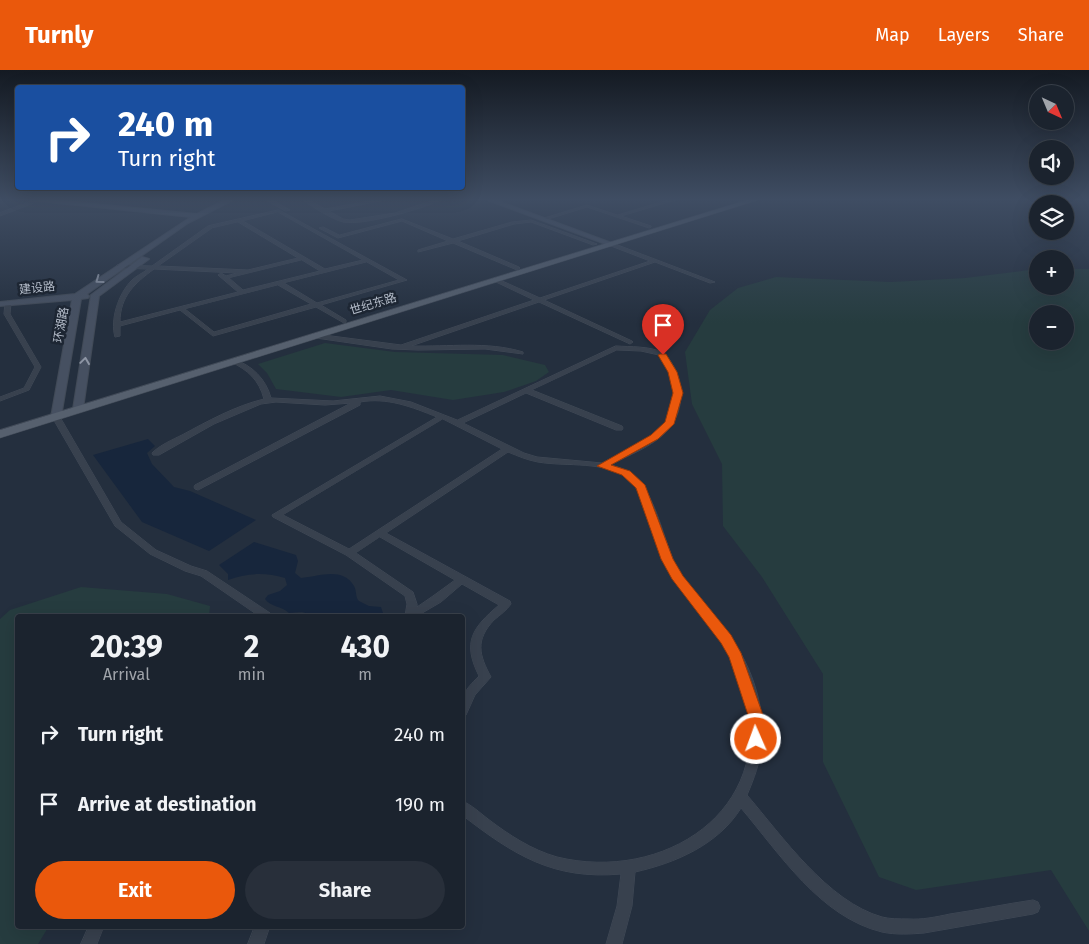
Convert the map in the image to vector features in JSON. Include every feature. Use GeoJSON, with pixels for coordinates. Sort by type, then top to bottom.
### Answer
{"type":"FeatureCollection","features":[{"type":"Feature","properties":{"kind":"main road","name":"环湖路"},"geometry":{"type":"LineString","coordinates":[[57,412],[77,297],[119,266],[160,241]]}},
{"type":"Feature","properties":{"kind":"main road","name":"环湖路"},"geometry":{"type":"LineString","coordinates":[[79,405],[95,295],[168,241]]}},
{"type":"Feature","properties":{"kind":"main road"},"geometry":{"type":"LineString","coordinates":[[602,241],[608,243]]}},
{"type":"Feature","properties":{"kind":"main road","name":"世纪东路"},"geometry":{"type":"LineString","coordinates":[[79,405],[233,362],[498,281],[614,241]]}},
{"type":"Feature","properties":{"kind":"main road","name":"世纪东路"},"geometry":{"type":"LineString","coordinates":[[0,434],[57,412],[344,321],[517,268],[616,241]]}},
{"type":"Feature","properties":{"kind":"main road","name":"建设路"},"geometry":{"type":"LineString","coordinates":[[4,304],[95,295]]}},
{"type":"Feature","properties":{"kind":"main road","name":"世纪东路"},"geometry":{"type":"LineString","coordinates":[[0,425],[57,412]]}},
{"type":"Feature","properties":{"kind":"street"},"geometry":{"type":"LineString","coordinates":[[117,336],[117,314],[126,292],[133,282],[190,241]]}},
{"type":"Feature","properties":{"kind":"street"},"geometry":{"type":"LineString","coordinates":[[274,241],[324,271]]}},
{"type":"Feature","properties":{"kind":"street"},"geometry":{"type":"LineString","coordinates":[[181,308],[213,334],[404,280],[332,241]]}},
{"type":"Feature","properties":{"kind":"street"},"geometry":{"type":"LineString","coordinates":[[420,250],[453,241],[517,268]]}},
{"type":"Feature","properties":{"kind":"street"},"geometry":{"type":"LineString","coordinates":[[600,241],[712,282]]}},
{"type":"Feature","properties":{"kind":"street"},"geometry":{"type":"LineString","coordinates":[[224,278],[303,258]]}},
{"type":"Feature","properties":{"kind":"street"},"geometry":{"type":"LineString","coordinates":[[116,325],[368,260]]}},
{"type":"Feature","properties":{"kind":"street"},"geometry":{"type":"LineString","coordinates":[[402,347],[654,261]]}},
{"type":"Feature","properties":{"kind":"street"},"geometry":{"type":"LineString","coordinates":[[119,266],[248,272]]}},
{"type":"Feature","properties":{"kind":"street"},"geometry":{"type":"LineString","coordinates":[[215,271],[242,292]]}},
{"type":"Feature","properties":{"kind":"street"},"geometry":{"type":"LineString","coordinates":[[498,281],[630,342]]}},
{"type":"Feature","properties":{"kind":"street"},"geometry":{"type":"LineString","coordinates":[[279,283],[344,321]]}},
{"type":"Feature","properties":{"kind":"street"},"geometry":{"type":"LineString","coordinates":[[0,399],[27,389],[38,367],[7,314],[4,304]]}},
{"type":"Feature","properties":{"kind":"street"},"geometry":{"type":"LineString","coordinates":[[316,336],[402,347],[506,349],[521,353]]}},
{"type":"Feature","properties":{"kind":"street"},"geometry":{"type":"LineString","coordinates":[[456,423],[616,348],[641,349],[663,355],[673,372],[678,393],[670,424],[655,437],[602,466]]}},
{"type":"Feature","properties":{"kind":"street"},"geometry":{"type":"LineString","coordinates":[[233,362],[242,365],[259,379],[266,388],[268,400]]}},
{"type":"Feature","properties":{"kind":"street"},"geometry":{"type":"LineString","coordinates":[[526,390],[618,428]]}},
{"type":"Feature","properties":{"kind":"street"},"geometry":{"type":"LineString","coordinates":[[156,453],[228,415],[268,400],[336,403],[386,399],[442,417],[507,449],[538,460],[602,466],[626,473],[641,487],[667,559],[678,579],[726,639],[736,657],[755,715],[756,739],[752,764],[733,809],[719,824],[695,843],[643,864],[588,868],[556,863],[527,852],[496,833],[465,809]]}},
{"type":"Feature","properties":{"kind":"street"},"geometry":{"type":"LineString","coordinates":[[198,487],[363,400]]}},
{"type":"Feature","properties":{"kind":"street"},"geometry":{"type":"LineString","coordinates":[[57,412],[118,524],[152,552],[188,569],[204,573],[261,614]]}},
{"type":"Feature","properties":{"kind":"street"},"geometry":{"type":"LineString","coordinates":[[410,614],[412,604],[409,594],[349,553],[276,515],[442,417]]}},
{"type":"Feature","properties":{"kind":"street"},"geometry":{"type":"LineString","coordinates":[[349,553],[507,449]]}},
{"type":"Feature","properties":{"kind":"street"},"geometry":{"type":"LineString","coordinates":[[380,533],[506,604],[488,620],[476,636],[475,652],[478,665],[485,677],[471,692],[465,705]]}},
{"type":"Feature","properties":{"kind":"street"},"geometry":{"type":"LineString","coordinates":[[413,614],[437,599],[462,579]]}},
{"type":"Feature","properties":{"kind":"street"},"geometry":{"type":"LineString","coordinates":[[739,796],[824,891],[843,907],[870,921],[908,927],[1033,907]]}},
{"type":"Feature","properties":{"kind":"street"},"geometry":{"type":"LineString","coordinates":[[614,944],[625,912],[628,891],[628,866]]}},
{"type":"Feature","properties":{"kind":"street"},"geometry":{"type":"LineString","coordinates":[[89,944],[96,929]]}},
{"type":"Feature","properties":{"kind":"street"},"geometry":{"type":"LineString","coordinates":[[256,944],[262,929]]}},
{"type":"Feature","properties":{"kind":"green space"},"geometry":{"type":"Polygon","coordinates":[[[1074,269],[1089,269],[1089,931],[1051,870],[916,890],[879,877],[823,762],[823,674],[762,577],[723,526],[722,464],[692,404],[685,352],[710,310],[738,288],[776,277],[891,282],[965,278],[1029,270],[1029,295],[1074,295],[1074,269]]]}},
{"type":"Feature","properties":{"kind":"green space"},"geometry":{"type":"Polygon","coordinates":[[[325,343],[395,352],[503,355],[545,365],[549,372],[536,381],[504,392],[453,400],[391,390],[341,397],[276,389],[267,373],[258,364],[325,343]]]}},
{"type":"Feature","properties":{"kind":"green space"},"geometry":{"type":"Polygon","coordinates":[[[81,587],[167,594],[210,606],[209,614],[15,614],[15,929],[47,929],[38,944],[0,944],[0,619],[10,610],[81,587]]]}},
{"type":"Feature","properties":{"kind":"water"},"geometry":{"type":"Polygon","coordinates":[[[148,439],[155,446],[147,453],[152,464],[174,487],[190,491],[256,520],[209,551],[142,522],[93,455],[148,439]]]}},
{"type":"Feature","properties":{"kind":"water"},"geometry":{"type":"Polygon","coordinates":[[[254,542],[296,555],[298,561],[295,573],[301,578],[329,574],[343,576],[354,586],[359,601],[369,606],[381,607],[383,613],[289,613],[270,604],[265,599],[268,595],[280,591],[287,585],[285,578],[256,574],[228,580],[228,574],[219,565],[254,542]]]}},
{"type":"Feature","properties":{"kind":"route"},"geometry":{"type":"LineString","coordinates":[[663,355],[673,372],[678,393],[670,424],[655,437],[602,466],[618,469],[626,473],[634,478],[641,487],[667,559],[678,579],[726,639],[736,657],[750,693],[755,715],[756,739]]}}]}
